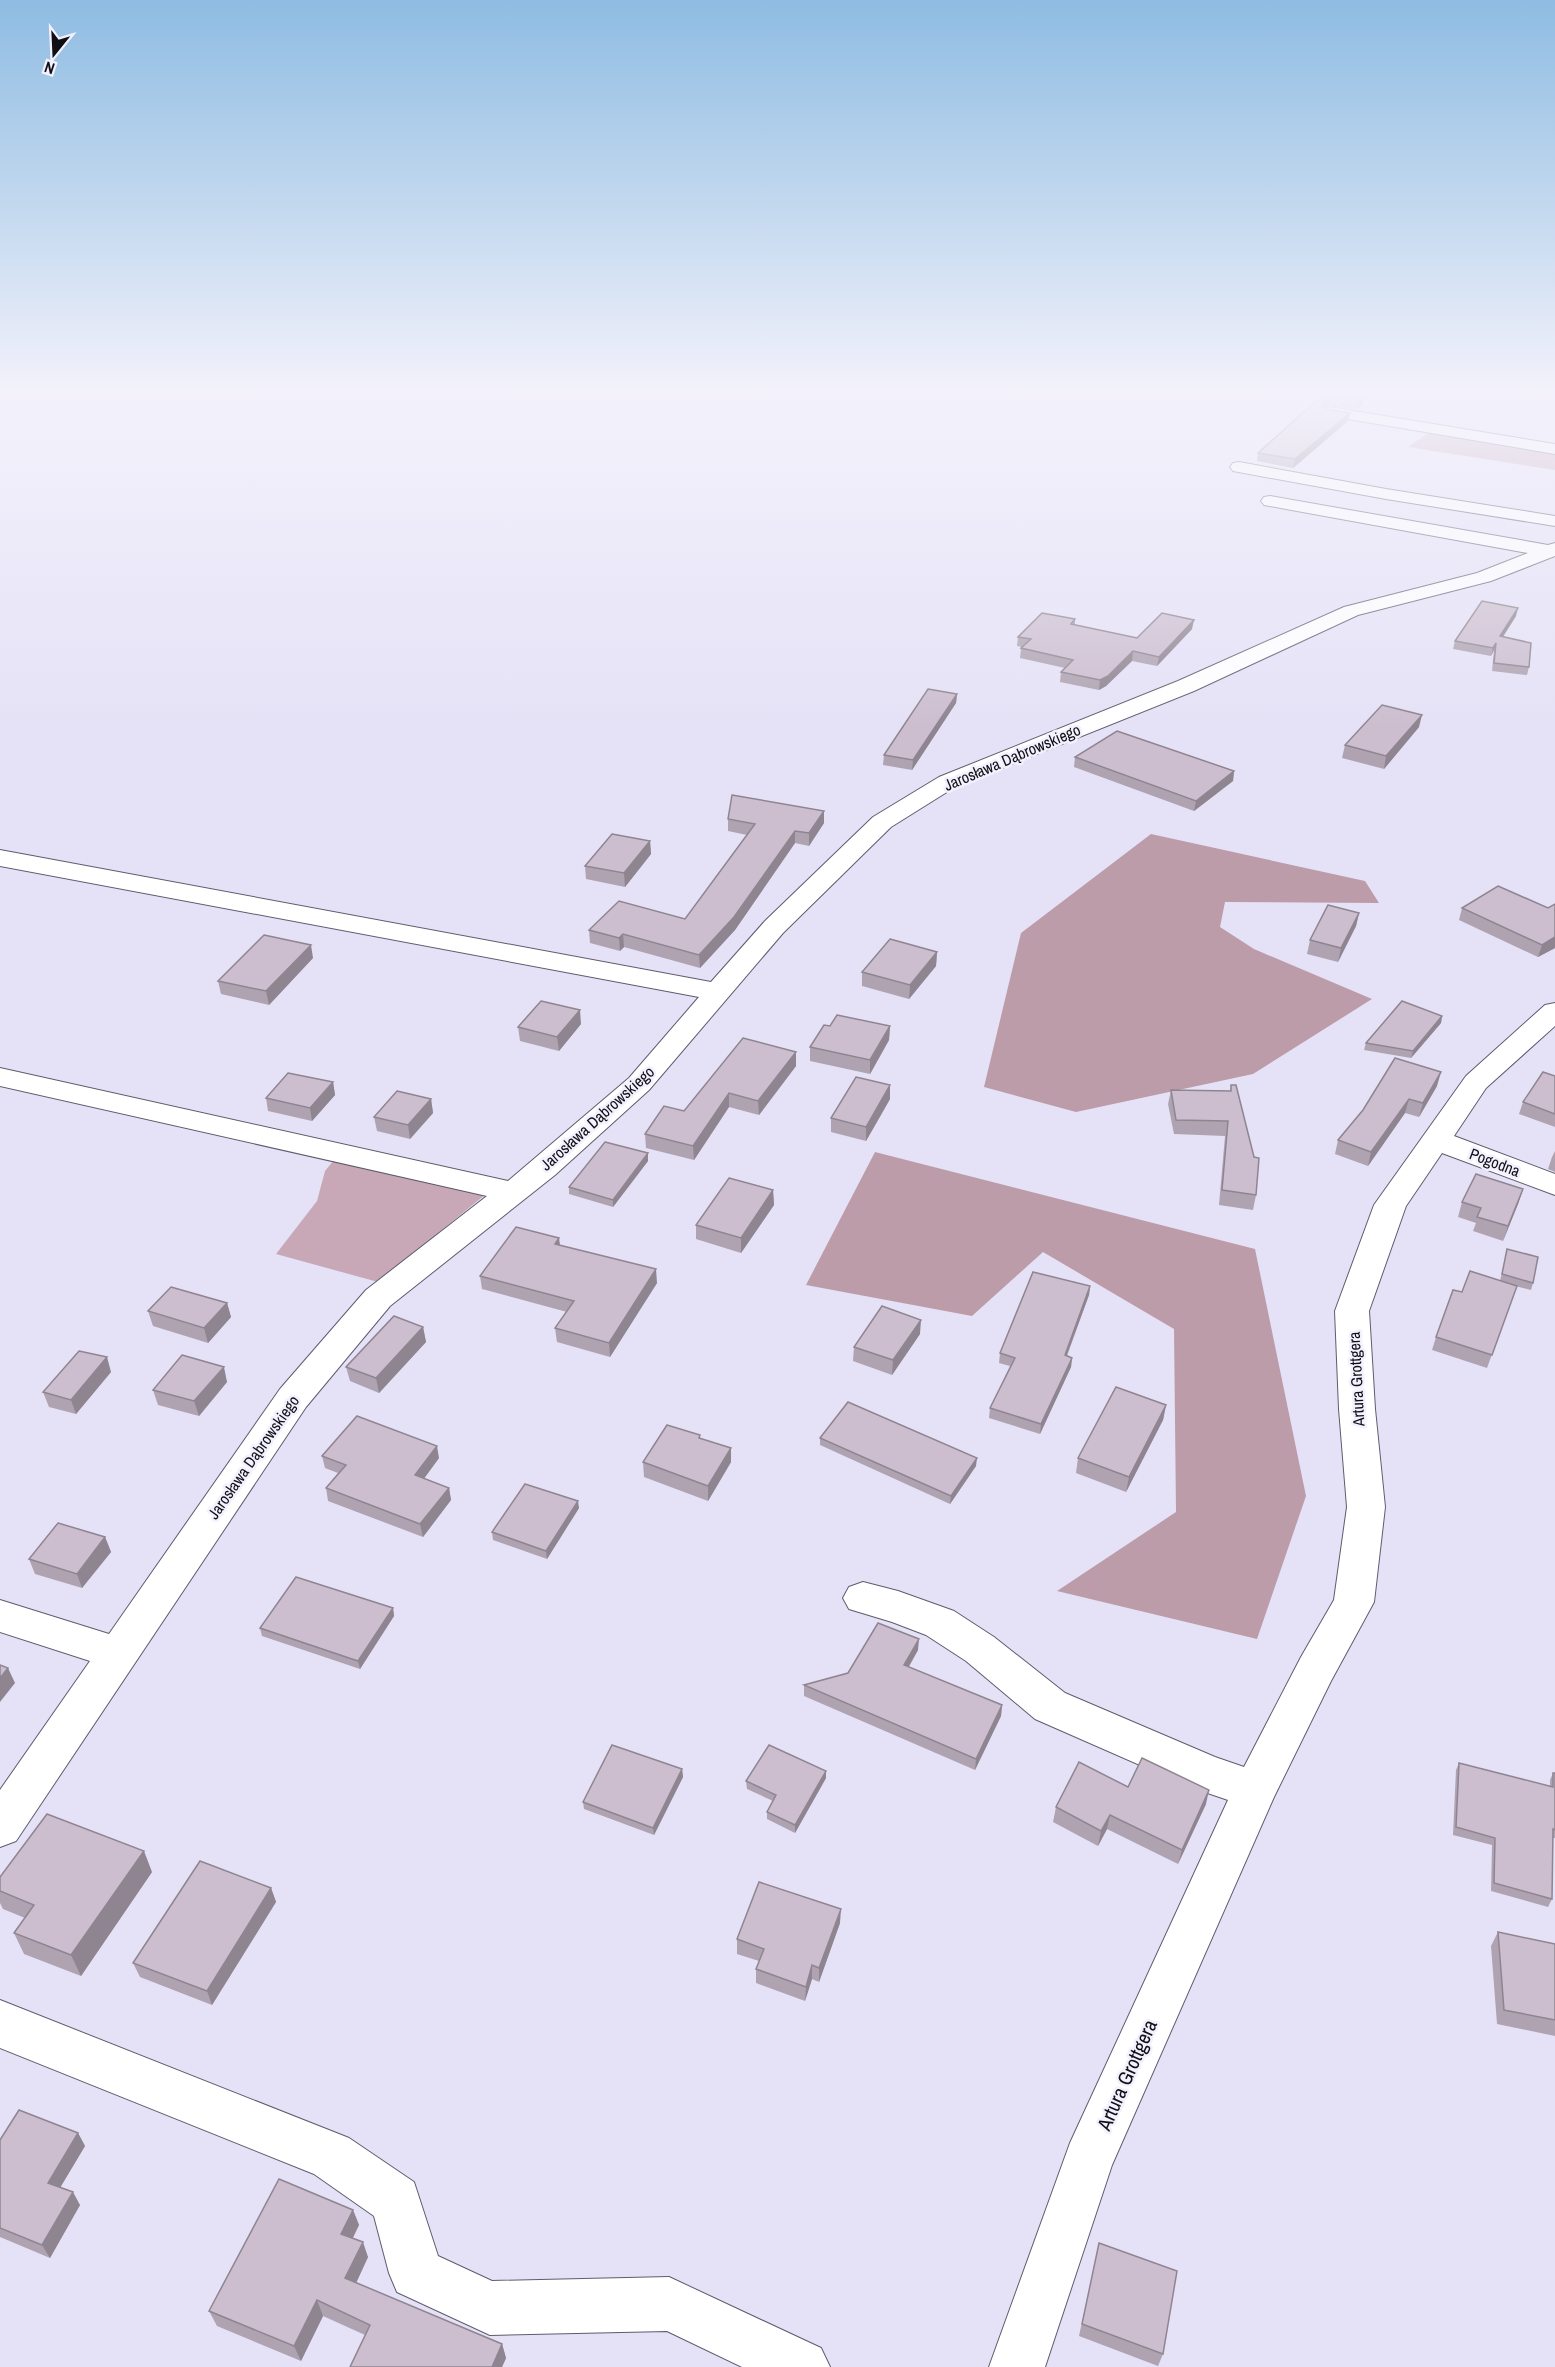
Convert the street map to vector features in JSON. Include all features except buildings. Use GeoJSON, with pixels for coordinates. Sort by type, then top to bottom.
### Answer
{"type":"FeatureCollection","features":[{"type":"Feature","properties":{"kind":"street"},"geometry":{"type":"LineString","coordinates":[[1295,505],[1552,550]]}},
{"type":"Feature","properties":{"kind":"street"},"geometry":{"type":"LineString","coordinates":[[1458,505],[1555,521]]}},
{"type":"Feature","properties":{"kind":"street","name":"Jarosława Dąbrowskiego"},"geometry":{"type":"LineString","coordinates":[[0,1827],[292,1398],[378,1298],[513,1192],[639,1084],[774,927],[882,822],[947,782],[1025,753],[1128,708],[1186,686],[1351,611],[1484,577],[1552,550]]}},
{"type":"Feature","properties":{"kind":"street"},"geometry":{"type":"LineString","coordinates":[[0,858],[718,992]]}},
{"type":"Feature","properties":{"kind":"street","name":"Artura Grottgera"},"geometry":{"type":"LineString","coordinates":[[1017,2367],[1088,2161],[1255,1791],[1316,1669],[1354,1602],[1366,1507],[1357,1409],[1352,1311],[1390,1205],[1476,1082],[1555,1011]]}},
{"type":"Feature","properties":{"kind":"street"},"geometry":{"type":"LineString","coordinates":[[0,1077],[513,1192]]}},
{"type":"Feature","properties":{"kind":"street","name":"Pogodna"},"geometry":{"type":"LineString","coordinates":[[1435,1140],[1555,1185]]}},
{"type":"Feature","properties":{"kind":"street"},"geometry":{"type":"LineString","coordinates":[[863,1598],[898,1607],[940,1623],[980,1649],[1050,1706],[1205,1773],[1255,1791]]}},
{"type":"Feature","properties":{"kind":"street"},"geometry":{"type":"LineString","coordinates":[[0,1616],[117,1653]]}},
{"type":"Feature","properties":{"kind":"street"},"geometry":{"type":"LineString","coordinates":[[0,2024],[332,2156],[396,2200],[416,2272],[489,2308],[669,2304],[802,2367]]}},
{"type":"Feature","properties":{"kind":"shaded area"},"geometry":{"type":"Polygon","coordinates":[[[1151,834],[1365,881],[1379,903],[1225,902],[1220,927],[1254,949],[1372,999],[1253,1074],[1076,1112],[984,1087],[1021,933],[1151,834]]]}},
{"type":"Feature","properties":{"kind":"shaded area"},"geometry":{"type":"Polygon","coordinates":[[[875,1152],[1255,1249],[1306,1496],[1257,1639],[1057,1591],[1176,1512],[1174,1329],[1043,1252],[972,1316],[806,1285],[875,1152]]]}},
{"type":"Feature","properties":{"kind":"shaded area"},"geometry":{"type":"Polygon","coordinates":[[[334,1160],[486,1194],[378,1282],[276,1254],[317,1201],[325,1171],[334,1160]]]}}]}
